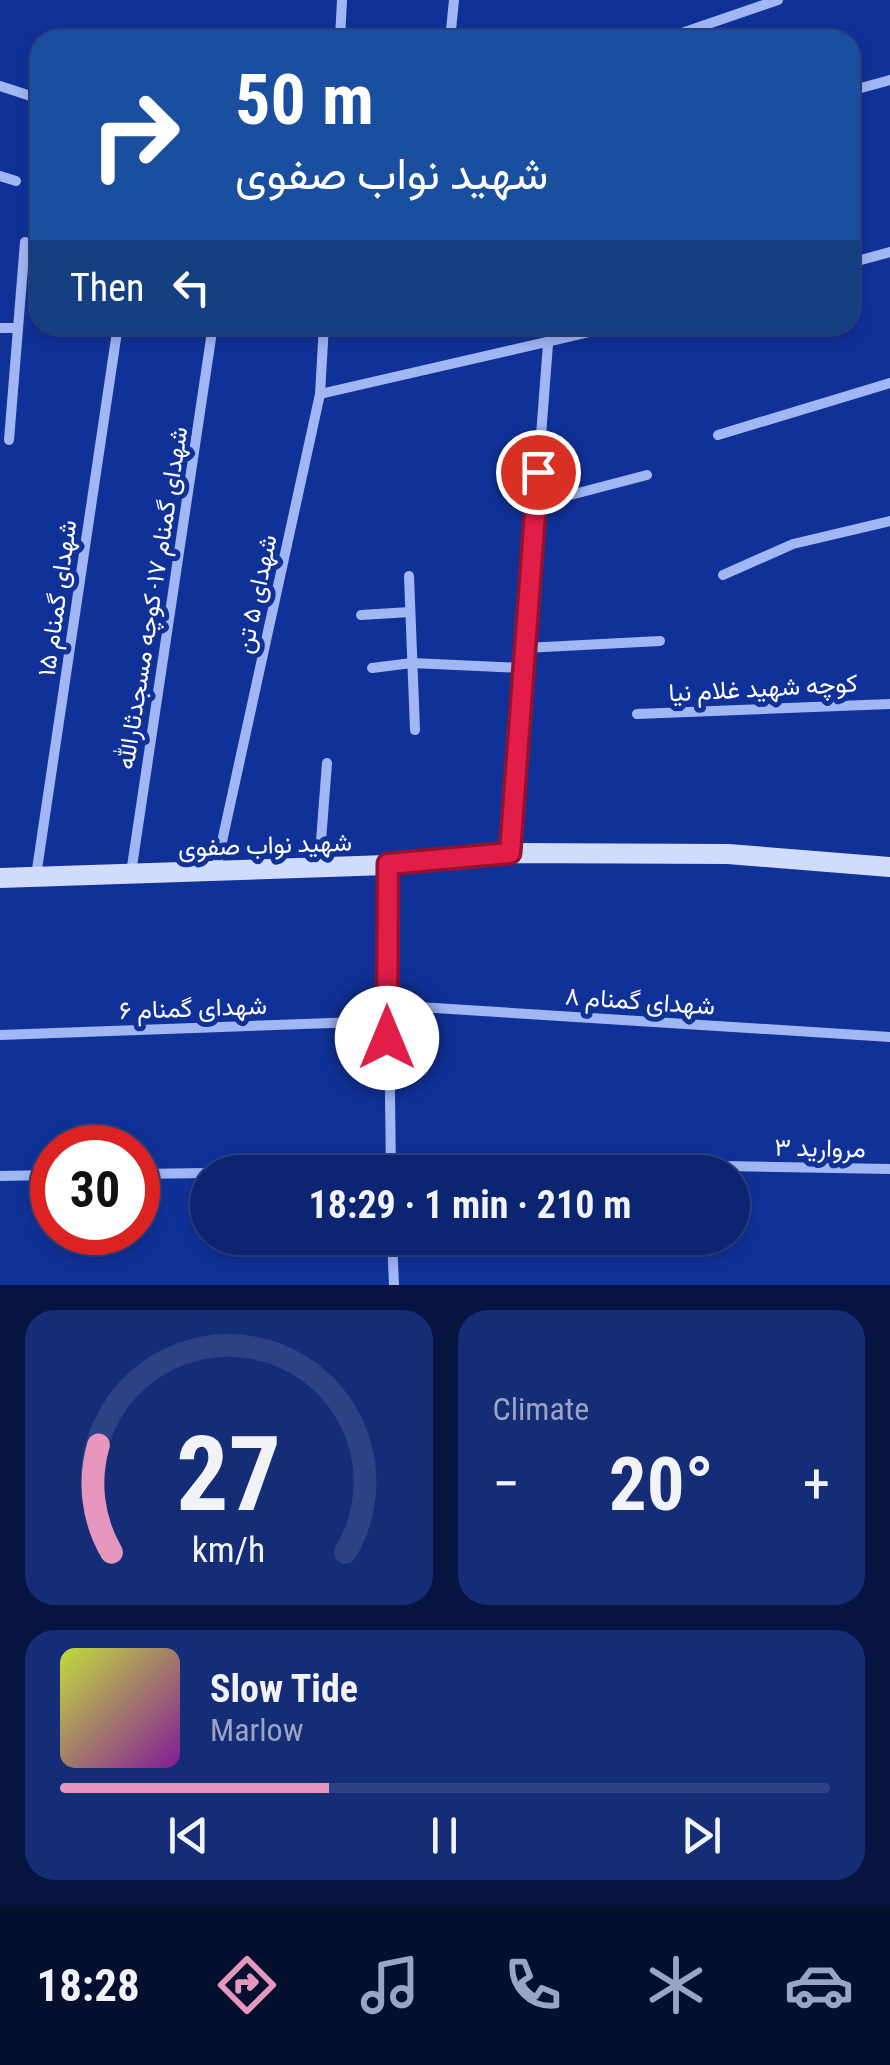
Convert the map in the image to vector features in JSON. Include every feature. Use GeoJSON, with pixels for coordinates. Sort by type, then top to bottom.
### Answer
{"type":"FeatureCollection","features":[{"type":"Feature","properties":{"kind":"street"},"geometry":{"type":"LineString","coordinates":[[340,30],[342,0]]}},
{"type":"Feature","properties":{"kind":"street"},"geometry":{"type":"LineString","coordinates":[[451,30],[454,0]]}},
{"type":"Feature","properties":{"kind":"street"},"geometry":{"type":"LineString","coordinates":[[688,30],[778,0]]}},
{"type":"Feature","properties":{"kind":"street"},"geometry":{"type":"LineString","coordinates":[[860,88],[890,80]]}},
{"type":"Feature","properties":{"kind":"street"},"geometry":{"type":"LineString","coordinates":[[0,86],[30,96]]}},
{"type":"Feature","properties":{"kind":"street"},"geometry":{"type":"LineString","coordinates":[[0,176],[16,181]]}},
{"type":"Feature","properties":{"kind":"street"},"geometry":{"type":"LineString","coordinates":[[9,440],[6,413],[25,242]]}},
{"type":"Feature","properties":{"kind":"street"},"geometry":{"type":"LineString","coordinates":[[860,260],[890,252]]}},
{"type":"Feature","properties":{"kind":"street"},"geometry":{"type":"LineString","coordinates":[[0,328],[18,328]]}},
{"type":"Feature","properties":{"kind":"street","name":"شهدای گمنام ۱۵"},"geometry":{"type":"LineString","coordinates":[[36,877],[117,335]]}},
{"type":"Feature","properties":{"kind":"street","name":"شهدای گمنام ۱۷- كوچه مسجدثارالله"},"geometry":{"type":"LineString","coordinates":[[131,876],[212,335]]}},
{"type":"Feature","properties":{"kind":"street","name":"شهدای ۵ تن"},"geometry":{"type":"LineString","coordinates":[[216,870],[320,394],[323,335]]}},
{"type":"Feature","properties":{"kind":"street"},"geometry":{"type":"LineString","coordinates":[[320,394],[582,335]]}},
{"type":"Feature","properties":{"kind":"street"},"geometry":{"type":"LineString","coordinates":[[510,853],[548,344]]}},
{"type":"Feature","properties":{"kind":"street"},"geometry":{"type":"LineString","coordinates":[[718,435],[890,384]]}},
{"type":"Feature","properties":{"kind":"street"},"geometry":{"type":"LineString","coordinates":[[536,504],[647,475]]}},
{"type":"Feature","properties":{"kind":"street"},"geometry":{"type":"LineString","coordinates":[[724,575],[793,544],[890,521]]}},
{"type":"Feature","properties":{"kind":"street"},"geometry":{"type":"LineString","coordinates":[[409,576],[415,730]]}},
{"type":"Feature","properties":{"kind":"street"},"geometry":{"type":"LineString","coordinates":[[361,615],[410,612]]}},
{"type":"Feature","properties":{"kind":"street"},"geometry":{"type":"LineString","coordinates":[[525,648],[660,640]]}},
{"type":"Feature","properties":{"kind":"street"},"geometry":{"type":"LineString","coordinates":[[372,668],[412,663],[523,668]]}},
{"type":"Feature","properties":{"kind":"street","name":"کوچه شهید غلام نیا"},"geometry":{"type":"LineString","coordinates":[[638,714],[890,704]]}},
{"type":"Feature","properties":{"kind":"street"},"geometry":{"type":"LineString","coordinates":[[320,867],[327,763]]}},
{"type":"Feature","properties":{"kind":"street","name":"شهید نواب صفوی"},"geometry":{"type":"LineString","coordinates":[[0,878],[388,864],[510,853],[728,854],[890,866]]}},
{"type":"Feature","properties":{"kind":"street"},"geometry":{"type":"LineString","coordinates":[[388,864],[390,1155]]}},
{"type":"Feature","properties":{"kind":"street","name":"شهدای گمنام ۸"},"geometry":{"type":"LineString","coordinates":[[387,1005],[890,1036]]}},
{"type":"Feature","properties":{"kind":"street","name":"شهدای گمنام ۶"},"geometry":{"type":"LineString","coordinates":[[0,1034],[387,1021]]}},
{"type":"Feature","properties":{"kind":"street","name":"مروارید ۳"},"geometry":{"type":"LineString","coordinates":[[750,1169],[890,1169]]}},
{"type":"Feature","properties":{"kind":"street"},"geometry":{"type":"LineString","coordinates":[[160,1174],[190,1173]]}},
{"type":"Feature","properties":{"kind":"street"},"geometry":{"type":"LineString","coordinates":[[0,1176],[30,1175]]}},
{"type":"Feature","properties":{"kind":"street"},"geometry":{"type":"LineString","coordinates":[[393,1255],[394,1285]]}},
{"type":"Feature","properties":{"kind":"route"},"geometry":{"type":"LineString","coordinates":[[387,1038],[388,864],[510,853],[538,472]]}}]}
